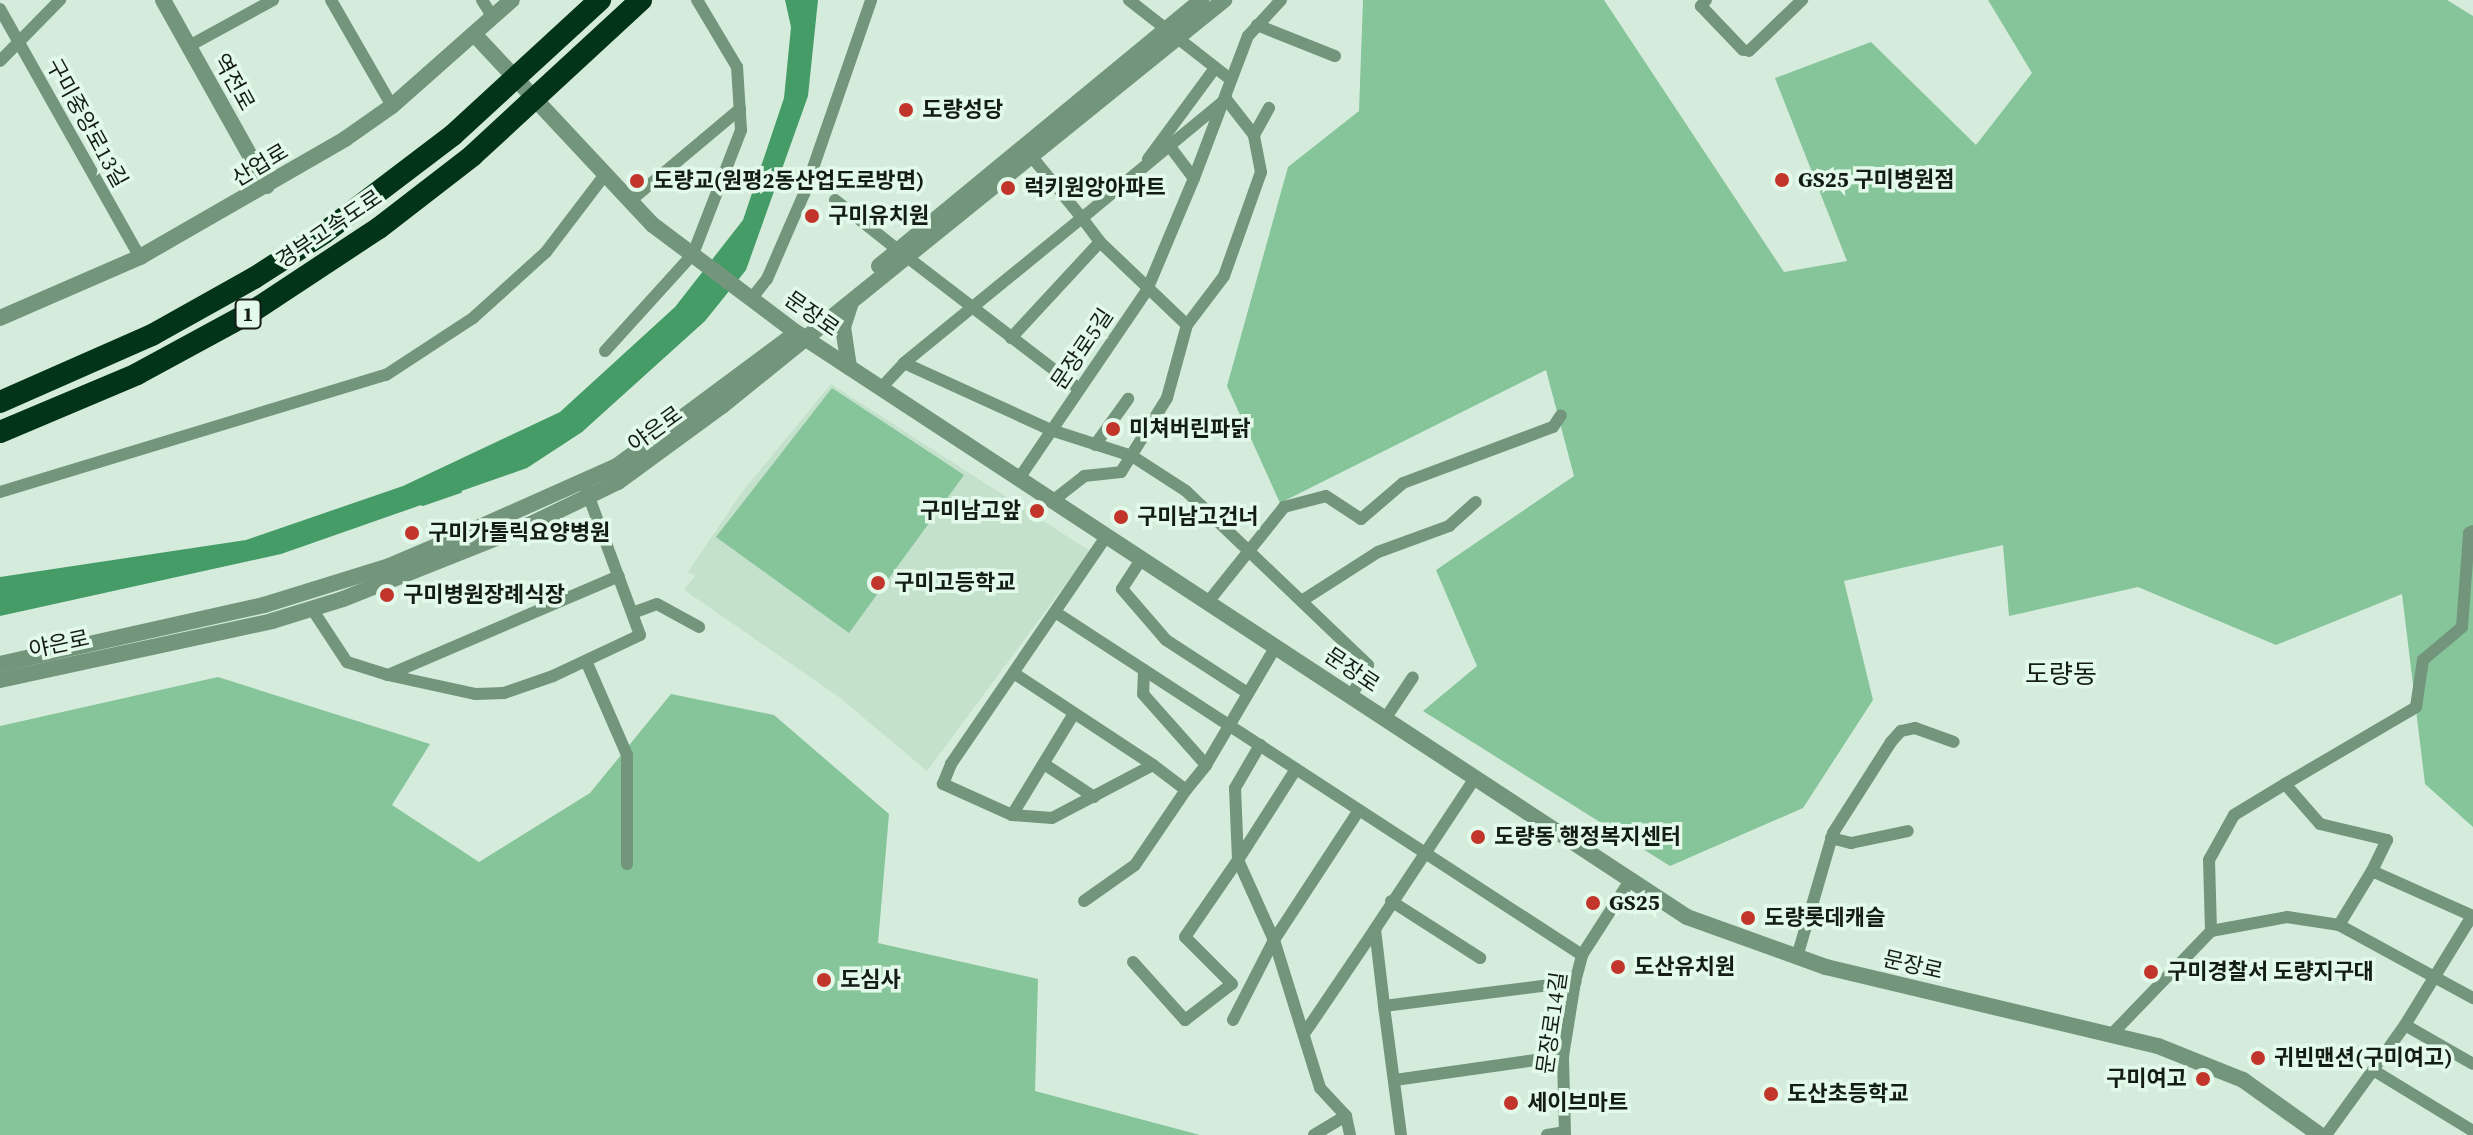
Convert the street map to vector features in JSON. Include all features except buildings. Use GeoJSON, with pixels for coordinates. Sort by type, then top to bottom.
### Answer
{"type":"FeatureCollection","features":[{"type":"Feature","properties":{"kind":"highway","name":"경부고속도로"},"geometry":{"type":"LineString","coordinates":[[0,402],[152,335],[254,278],[324,233],[453,135],[600,0]]}},
{"type":"Feature","properties":{"kind":"highway","name":"경부고속도로"},"geometry":{"type":"LineString","coordinates":[[0,432],[137,374],[253,311],[379,228],[472,156],[641,0]]}},
{"type":"Feature","properties":{"kind":"street"},"geometry":{"type":"LineString","coordinates":[[0,61],[60,0]]}},
{"type":"Feature","properties":{"kind":"street","name":"역전로"},"geometry":{"type":"LineString","coordinates":[[163,0],[267,186]]}},
{"type":"Feature","properties":{"kind":"street"},"geometry":{"type":"LineString","coordinates":[[189,46],[273,0]]}},
{"type":"Feature","properties":{"kind":"street"},"geometry":{"type":"LineString","coordinates":[[331,0],[392,106]]}},
{"type":"Feature","properties":{"kind":"street"},"geometry":{"type":"LineString","coordinates":[[482,0],[492,16]]}},
{"type":"Feature","properties":{"kind":"street","name":"산업로"},"geometry":{"type":"LineString","coordinates":[[0,318],[140,257],[267,186],[392,106],[512,0]]}},
{"type":"Feature","properties":{"kind":"street"},"geometry":{"type":"LineString","coordinates":[[605,351],[693,254],[741,130],[737,67],[697,0]]}},
{"type":"Feature","properties":{"kind":"street"},"geometry":{"type":"LineString","coordinates":[[752,298],[767,279],[804,194],[871,0]]}},
{"type":"Feature","properties":{"kind":"street"},"geometry":{"type":"LineString","coordinates":[[1129,0],[1229,78]]}},
{"type":"Feature","properties":{"kind":"street","name":"야은로"},"geometry":{"type":"LineString","coordinates":[[0,680],[312,609],[586,490],[851,303],[903,254],[1031,156],[1172,33],[1202,0]]}},
{"type":"Feature","properties":{"kind":"street","name":"야은로"},"geometry":{"type":"LineString","coordinates":[[802,336],[1172,33],[1224,0]]}},
{"type":"Feature","properties":{"kind":"street","name":"문장로5길"},"geometry":{"type":"LineString","coordinates":[[1020,477],[1147,290],[1226,99],[1229,78],[1257,25],[1281,0]]}},
{"type":"Feature","properties":{"kind":"street"},"geometry":{"type":"LineString","coordinates":[[1701,2],[1746,50],[1802,0]]}},
{"type":"Feature","properties":{"kind":"street","name":"구미중앙로13길"},"geometry":{"type":"LineString","coordinates":[[0,9],[140,257]]}},
{"type":"Feature","properties":{"kind":"street"},"geometry":{"type":"LineString","coordinates":[[1257,25],[1335,56]]}},
{"type":"Feature","properties":{"kind":"street","name":"문장로"},"geometry":{"type":"LineString","coordinates":[[474,34],[629,202],[802,336],[1352,695],[1473,781],[1687,917],[1797,957],[2158,1046],[2243,1080],[2323,1135]]}},
{"type":"Feature","properties":{"kind":"street"},"geometry":{"type":"LineString","coordinates":[[1141,169],[1215,68]]}},
{"type":"Feature","properties":{"kind":"street"},"geometry":{"type":"LineString","coordinates":[[881,388],[904,363],[1141,169],[1171,148],[1226,99],[1254,135],[1261,172],[1229,262],[1187,325],[1167,398],[1121,472],[1084,476],[1055,499]]}},
{"type":"Feature","properties":{"kind":"street"},"geometry":{"type":"LineString","coordinates":[[1254,135],[1269,108]]}},
{"type":"Feature","properties":{"kind":"street"},"geometry":{"type":"LineString","coordinates":[[629,202],[740,109]]}},
{"type":"Feature","properties":{"kind":"street"},"geometry":{"type":"LineString","coordinates":[[1171,148],[1194,178]]}},
{"type":"Feature","properties":{"kind":"street"},"geometry":{"type":"LineString","coordinates":[[1031,156],[1100,242],[1187,325]]}},
{"type":"Feature","properties":{"kind":"street"},"geometry":{"type":"LineString","coordinates":[[0,492],[386,375],[473,318],[546,252],[604,176]]}},
{"type":"Feature","properties":{"kind":"street"},"geometry":{"type":"LineString","coordinates":[[835,200],[1079,389]]}},
{"type":"Feature","properties":{"kind":"street"},"geometry":{"type":"LineString","coordinates":[[1011,338],[1100,242]]}},
{"type":"Feature","properties":{"kind":"street"},"geometry":{"type":"LineString","coordinates":[[849,367],[843,327],[851,303]]}},
{"type":"Feature","properties":{"kind":"street"},"geometry":{"type":"LineString","coordinates":[[904,363],[1051,430],[1132,456],[1186,491],[1368,665],[1352,695]]}},
{"type":"Feature","properties":{"kind":"street"},"geometry":{"type":"LineString","coordinates":[[1095,445],[1128,399]]}},
{"type":"Feature","properties":{"kind":"street"},"geometry":{"type":"LineString","coordinates":[[1208,602],[1284,507],[1326,496],[1361,519],[1403,483],[1553,427],[1561,415]]}},
{"type":"Feature","properties":{"kind":"street"},"geometry":{"type":"LineString","coordinates":[[312,609],[347,662],[388,675],[476,694],[504,693],[586,661],[640,635],[635,612],[586,490]]}},
{"type":"Feature","properties":{"kind":"street","name":"야은로"},"geometry":{"type":"LineString","coordinates":[[0,664],[308,593],[389,566],[586,490]]}},
{"type":"Feature","properties":{"kind":"street"},"geometry":{"type":"LineString","coordinates":[[1303,600],[1378,552],[1449,526],[1476,502]]}},
{"type":"Feature","properties":{"kind":"street"},"geometry":{"type":"LineString","coordinates":[[2211,931],[2209,860],[2234,815],[2416,707],[2423,660],[2462,627],[2473,531]]}},
{"type":"Feature","properties":{"kind":"street"},"geometry":{"type":"LineString","coordinates":[[1107,535],[951,764],[943,784],[1012,815],[1052,818],[1153,765]]}},
{"type":"Feature","properties":{"kind":"street"},"geometry":{"type":"LineString","coordinates":[[1142,558],[1122,589],[1166,640],[1246,692]]}},
{"type":"Feature","properties":{"kind":"street"},"geometry":{"type":"LineString","coordinates":[[388,675],[619,576]]}},
{"type":"Feature","properties":{"kind":"street"},"geometry":{"type":"LineString","coordinates":[[635,612],[657,604],[699,627]]}},
{"type":"Feature","properties":{"kind":"street"},"geometry":{"type":"LineString","coordinates":[[1055,612],[1582,955]]}},
{"type":"Feature","properties":{"kind":"street"},"geometry":{"type":"LineString","coordinates":[[1084,901],[1135,865],[1206,765],[1227,724],[1276,646]]}},
{"type":"Feature","properties":{"kind":"street"},"geometry":{"type":"LineString","coordinates":[[586,661],[627,755],[627,864]]}},
{"type":"Feature","properties":{"kind":"street"},"geometry":{"type":"LineString","coordinates":[[1144,670],[1143,694],[1206,765]]}},
{"type":"Feature","properties":{"kind":"street"},"geometry":{"type":"LineString","coordinates":[[1015,674],[1186,790]]}},
{"type":"Feature","properties":{"kind":"street"},"geometry":{"type":"LineString","coordinates":[[1385,719],[1413,677]]}},
{"type":"Feature","properties":{"kind":"street"},"geometry":{"type":"LineString","coordinates":[[1012,815],[1073,715]]}},
{"type":"Feature","properties":{"kind":"street"},"geometry":{"type":"LineString","coordinates":[[1797,957],[1831,838],[1842,813],[1901,731],[1924,728],[1954,742]]}},
{"type":"Feature","properties":{"kind":"street"},"geometry":{"type":"LineString","coordinates":[[1260,745],[1235,788],[1238,860],[1274,940],[1320,1088],[1346,1116],[1350,1135]]}},
{"type":"Feature","properties":{"kind":"street"},"geometry":{"type":"LineString","coordinates":[[1044,764],[1094,797]]}},
{"type":"Feature","properties":{"kind":"street"},"geometry":{"type":"LineString","coordinates":[[1243,998],[1185,937],[1296,769]]}},
{"type":"Feature","properties":{"kind":"street"},"geometry":{"type":"LineString","coordinates":[[1304,1034],[1473,781]]}},
{"type":"Feature","properties":{"kind":"street"},"geometry":{"type":"LineString","coordinates":[[2285,784],[2320,824],[2387,840],[2339,925]]}},
{"type":"Feature","properties":{"kind":"street"},"geometry":{"type":"LineString","coordinates":[[1233,1020],[1274,940],[1359,810]]}},
{"type":"Feature","properties":{"kind":"street"},"geometry":{"type":"LineString","coordinates":[[1831,838],[1851,843],[1908,831]]}},
{"type":"Feature","properties":{"kind":"street"},"geometry":{"type":"LineString","coordinates":[[2323,1135],[2405,1025],[2473,916],[2372,871]]}},
{"type":"Feature","properties":{"kind":"street","name":"문장로14길"},"geometry":{"type":"LineString","coordinates":[[1564,1134],[1563,1056],[1575,982],[1582,955],[1629,882]]}},
{"type":"Feature","properties":{"kind":"street"},"geometry":{"type":"LineString","coordinates":[[1391,901],[1480,958]]}},
{"type":"Feature","properties":{"kind":"street"},"geometry":{"type":"LineString","coordinates":[[2110,1036],[2211,931],[2287,917],[2339,925],[2473,998]]}},
{"type":"Feature","properties":{"kind":"street"},"geometry":{"type":"LineString","coordinates":[[1375,929],[1401,1135]]}},
{"type":"Feature","properties":{"kind":"street"},"geometry":{"type":"LineString","coordinates":[[1133,962],[1185,1020],[1232,984]]}},
{"type":"Feature","properties":{"kind":"street"},"geometry":{"type":"LineString","coordinates":[[1384,1006],[1575,982]]}},
{"type":"Feature","properties":{"kind":"street"},"geometry":{"type":"LineString","coordinates":[[2405,1025],[2473,1064]]}},
{"type":"Feature","properties":{"kind":"street"},"geometry":{"type":"LineString","coordinates":[[1395,1080],[1563,1056]]}},
{"type":"Feature","properties":{"kind":"street"},"geometry":{"type":"LineString","coordinates":[[2373,1070],[2473,1131]]}},
{"type":"Feature","properties":{"kind":"street"},"geometry":{"type":"LineString","coordinates":[[1314,1135],[1346,1116]]}},
{"type":"Feature","properties":{"kind":"street"},"geometry":{"type":"LineString","coordinates":[[1547,1135],[1564,1134]]}},
{"type":"Feature","properties":{"kind":"shaded area"},"geometry":{"type":"Polygon","coordinates":[[[785,0],[818,0],[808,96],[746,270],[705,321],[582,432],[527,468],[281,554],[0,616],[0,577],[246,540],[403,486],[560,412],[675,307],[743,220],[784,98],[791,27],[785,0]]]}},
{"type":"Feature","properties":{"kind":"shaded area"},"geometry":{"type":"Polygon","coordinates":[[[1363,0],[1604,0],[1784,272],[1847,261],[1775,78],[1871,42],[1976,145],[2032,73],[1988,0],[2447,0],[2473,16],[2473,827],[2425,784],[2402,594],[2276,645],[2138,587],[2009,616],[2003,545],[1844,581],[1873,700],[1803,808],[1670,866],[1423,711],[1477,666],[1436,570],[1574,476],[1546,370],[1280,503],[1227,386],[1288,167],[1359,111],[1363,0]]]}},
{"type":"Feature","properties":{"kind":"shaded area","name":"구미고등학교"},"geometry":{"type":"Polygon","coordinates":[[[831,384],[1090,551],[927,771],[839,697],[684,590],[695,576],[688,572],[742,492],[831,384]]]}},
{"type":"Feature","properties":{"kind":"shaded area"},"geometry":{"type":"Polygon","coordinates":[[[832,388],[964,475],[849,633],[716,537],[832,388]]]}},
{"type":"Feature","properties":{"kind":"shaded area"},"geometry":{"type":"Polygon","coordinates":[[[218,677],[430,744],[392,805],[479,862],[590,793],[671,694],[774,715],[889,814],[878,943],[1038,979],[1035,1091],[1200,1135],[0,1135],[0,726],[218,677]]]}},
{"type":"Feature","properties":{"kind":"waterway"},"geometry":{"type":"LineString","coordinates":[[422,504],[460,491]]}},
{"type":"Feature","properties":{"kind":"place","name":"도량성당"},"geometry":{"type":"Point","coordinates":[906,110]}},
{"type":"Feature","properties":{"kind":"place","name":"GS25 구미병원점"},"geometry":{"type":"Point","coordinates":[1782,180]}},
{"type":"Feature","properties":{"kind":"place","name":"도량교(원평2동산업도로방면)"},"geometry":{"type":"Point","coordinates":[637,181]}},
{"type":"Feature","properties":{"kind":"place","name":"럭키원앙아파트"},"geometry":{"type":"Point","coordinates":[1008,188]}},
{"type":"Feature","properties":{"kind":"place","name":"구미유치원"},"geometry":{"type":"Point","coordinates":[812,216]}},
{"type":"Feature","properties":{"kind":"place","name":"미쳐버린파닭"},"geometry":{"type":"Point","coordinates":[1113,429]}},
{"type":"Feature","properties":{"kind":"place","name":"구미남고앞"},"geometry":{"type":"Point","coordinates":[1037,511]}},
{"type":"Feature","properties":{"kind":"place","name":"구미남고건너"},"geometry":{"type":"Point","coordinates":[1121,517]}},
{"type":"Feature","properties":{"kind":"place","name":"구미가톨릭요양병원"},"geometry":{"type":"Point","coordinates":[412,533]}},
{"type":"Feature","properties":{"kind":"place","name":"구미고등학교"},"geometry":{"type":"Point","coordinates":[878,583]}},
{"type":"Feature","properties":{"kind":"place","name":"구미병원장례식장"},"geometry":{"type":"Point","coordinates":[387,595]}},
{"type":"Feature","properties":{"kind":"place","name":"도량동 행정복지센터"},"geometry":{"type":"Point","coordinates":[1478,837]}},
{"type":"Feature","properties":{"kind":"place","name":"GS25"},"geometry":{"type":"Point","coordinates":[1593,903]}},
{"type":"Feature","properties":{"kind":"place","name":"도량롯데캐슬"},"geometry":{"type":"Point","coordinates":[1748,918]}},
{"type":"Feature","properties":{"kind":"place","name":"도산유치원"},"geometry":{"type":"Point","coordinates":[1618,967]}},
{"type":"Feature","properties":{"kind":"place","name":"구미경찰서 도량지구대"},"geometry":{"type":"Point","coordinates":[2151,972]}},
{"type":"Feature","properties":{"kind":"place","name":"도심사"},"geometry":{"type":"Point","coordinates":[824,980]}},
{"type":"Feature","properties":{"kind":"place","name":"귀빈맨션(구미여고)"},"geometry":{"type":"Point","coordinates":[2258,1058]}},
{"type":"Feature","properties":{"kind":"place","name":"구미여고"},"geometry":{"type":"Point","coordinates":[2203,1079]}},
{"type":"Feature","properties":{"kind":"place","name":"도산초등학교"},"geometry":{"type":"Point","coordinates":[1771,1094]}},
{"type":"Feature","properties":{"kind":"place","name":"세이브마트"},"geometry":{"type":"Point","coordinates":[1511,1103]}},
{"type":"Feature","properties":{"kind":"district","name":"도량동"},"geometry":{"type":"Point","coordinates":[2061,675]}}]}
